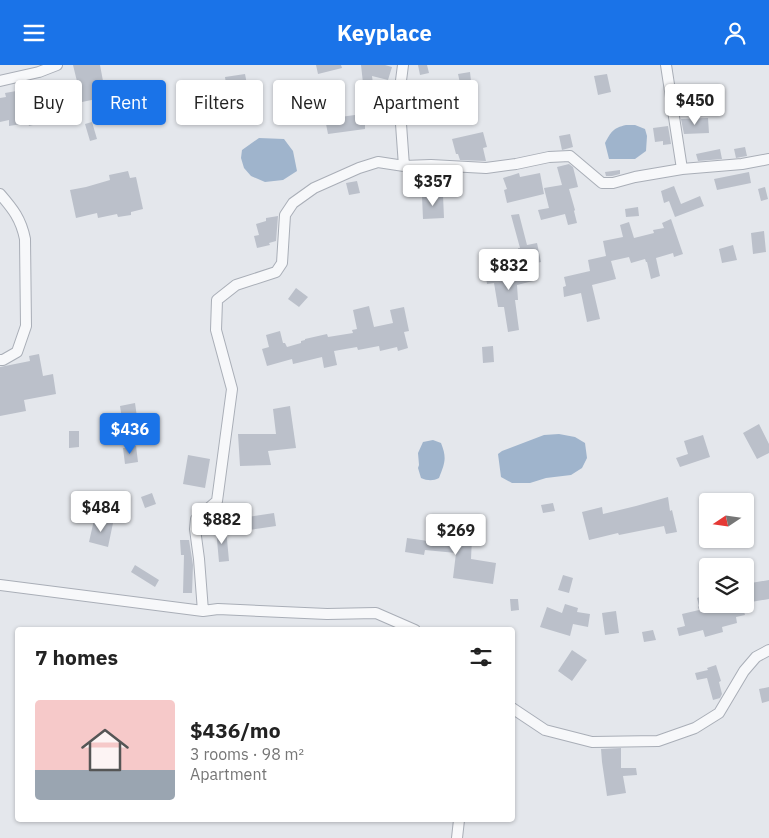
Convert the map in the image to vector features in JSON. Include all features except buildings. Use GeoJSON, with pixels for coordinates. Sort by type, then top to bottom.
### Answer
{"type":"FeatureCollection","features":[{"type":"Feature","properties":{"kind":"street"},"geometry":{"type":"LineString","coordinates":[[0,81],[39,72],[58,65]]}},
{"type":"Feature","properties":{"kind":"street"},"geometry":{"type":"LineString","coordinates":[[403,65],[399,97],[404,166]]}},
{"type":"Feature","properties":{"kind":"street"},"geometry":{"type":"LineString","coordinates":[[666,65],[682,169]]}},
{"type":"Feature","properties":{"kind":"street"},"geometry":{"type":"LineString","coordinates":[[203,611],[199,559],[194,529],[196,519],[217,501],[232,389],[216,330],[217,300],[236,285],[276,272],[282,263],[285,215],[293,203],[314,188],[359,167],[378,162],[404,166],[432,165],[486,169],[516,165],[550,157],[570,156],[602,183],[613,183],[635,177],[682,169],[742,164],[769,159]]}},
{"type":"Feature","properties":{"kind":"street"},"geometry":{"type":"LineString","coordinates":[[0,194],[15,211],[25,239],[26,326],[17,352],[0,360]]}},
{"type":"Feature","properties":{"kind":"street"},"geometry":{"type":"LineString","coordinates":[[0,585],[203,611],[218,609],[327,614],[376,613],[408,627]]}},
{"type":"Feature","properties":{"kind":"street"},"geometry":{"type":"LineString","coordinates":[[515,710],[545,730],[592,742],[658,741],[695,728],[719,713],[744,671],[756,657],[769,650]]}},
{"type":"Feature","properties":{"kind":"street"},"geometry":{"type":"LineString","coordinates":[[457,838],[459,822]]}},
{"type":"Feature","properties":{"kind":"water"},"geometry":{"type":"Polygon","coordinates":[[[626,125],[635,125],[645,129],[647,136],[646,151],[635,159],[609,159],[605,143],[613,131],[626,125]]]}},
{"type":"Feature","properties":{"kind":"water"},"geometry":{"type":"Polygon","coordinates":[[[259,138],[284,139],[293,151],[297,171],[283,180],[265,182],[251,176],[244,168],[241,158],[242,150],[259,138]]]}},
{"type":"Feature","properties":{"kind":"water"},"geometry":{"type":"Polygon","coordinates":[[[559,434],[575,437],[585,443],[587,458],[582,468],[571,475],[546,478],[530,483],[512,483],[501,477],[498,454],[502,451],[544,435],[559,434]]]}},
{"type":"Feature","properties":{"kind":"water"},"geometry":{"type":"Polygon","coordinates":[[[433,440],[441,443],[444,461],[439,478],[428,480],[421,478],[418,468],[418,453],[423,442],[433,440]]]}}]}
